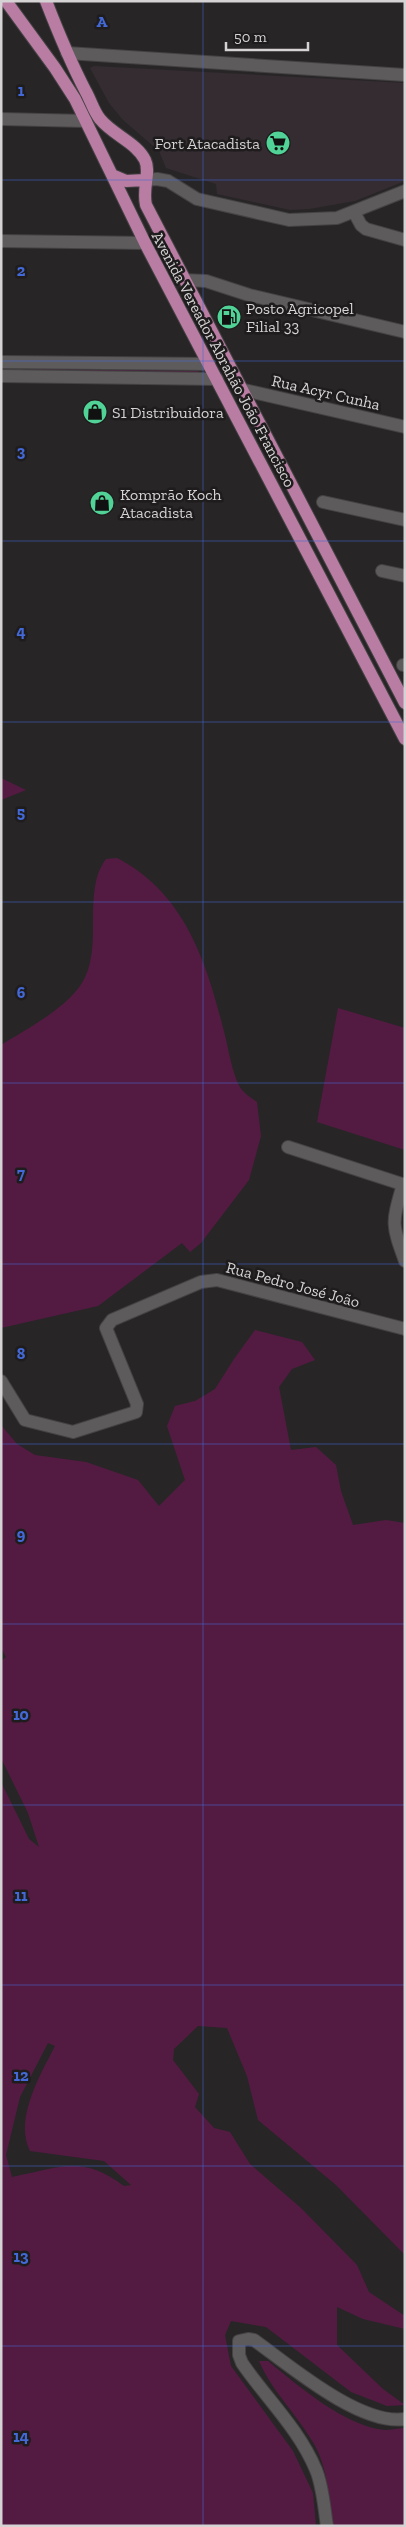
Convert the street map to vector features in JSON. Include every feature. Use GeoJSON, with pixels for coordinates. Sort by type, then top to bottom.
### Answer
{"type":"FeatureCollection","features":[{"type":"Feature","properties":{"kind":"main road","name":"Avenida Vereador Abrahão João Francisco"},"geometry":{"type":"LineString","coordinates":[[6,1],[55,68],[86,121],[145,243],[405,739]]}},
{"type":"Feature","properties":{"kind":"main road","name":"Avenida Vereador Abrahão João Francisco"},"geometry":{"type":"LineString","coordinates":[[46,1],[67,53],[100,119],[115,134],[137,149],[145,160],[148,172],[143,192],[146,205],[405,704]]}},
{"type":"Feature","properties":{"kind":"main road"},"geometry":{"type":"LineString","coordinates":[[112,175],[126,182],[145,180]]}},
{"type":"Feature","properties":{"kind":"street"},"geometry":{"type":"LineString","coordinates":[[67,53],[405,75]]}},
{"type":"Feature","properties":{"kind":"street"},"geometry":{"type":"LineString","coordinates":[[1,119],[86,121]]}},
{"type":"Feature","properties":{"kind":"street"},"geometry":{"type":"LineString","coordinates":[[145,180],[157,179],[168,181],[197,199],[289,220],[336,218],[405,191]]}},
{"type":"Feature","properties":{"kind":"street"},"geometry":{"type":"LineString","coordinates":[[354,212],[361,225],[366,229],[405,240]]}},
{"type":"Feature","properties":{"kind":"street"},"geometry":{"type":"LineString","coordinates":[[1,242],[145,243]]}},
{"type":"Feature","properties":{"kind":"street"},"geometry":{"type":"LineString","coordinates":[[184,280],[206,282],[249,295],[405,332]]}},
{"type":"Feature","properties":{"kind":"street"},"geometry":{"type":"LineString","coordinates":[[1,362],[209,364]]}},
{"type":"Feature","properties":{"kind":"street"},"geometry":{"type":"LineString","coordinates":[[23,362],[24,376]]}},
{"type":"Feature","properties":{"kind":"street"},"geometry":{"type":"LineString","coordinates":[[132,363],[133,378]]}},
{"type":"Feature","properties":{"kind":"street"},"geometry":{"type":"LineString","coordinates":[[1,376],[217,379]]}},
{"type":"Feature","properties":{"kind":"street","name":"Rua Acyr Cunha"},"geometry":{"type":"LineString","coordinates":[[240,389],[405,427]]}},
{"type":"Feature","properties":{"kind":"street"},"geometry":{"type":"LineString","coordinates":[[323,502],[405,520]]}},
{"type":"Feature","properties":{"kind":"street"},"geometry":{"type":"LineString","coordinates":[[382,571],[405,576]]}},
{"type":"Feature","properties":{"kind":"street"},"geometry":{"type":"LineString","coordinates":[[288,1147],[404,1184],[393,1220],[394,1232],[405,1262]]}},
{"type":"Feature","properties":{"kind":"street","name":"Rua Pedro José João"},"geometry":{"type":"LineString","coordinates":[[1,1381],[25,1420],[65,1430],[74,1432],[84,1430],[136,1412],[137,1404],[106,1328],[112,1320],[201,1282],[217,1280],[405,1329]]}},
{"type":"Feature","properties":{"kind":"street"},"geometry":{"type":"LineString","coordinates":[[327,2526],[323,2495],[313,2464],[296,2434],[242,2362],[239,2355],[239,2341],[254,2340],[305,2379],[358,2408],[384,2418],[405,2419]]}},
{"type":"Feature","properties":{"kind":"shaded area","name":"Fort Atacadista"},"geometry":{"type":"Polygon","coordinates":[[[94,66],[405,83],[405,181],[355,201],[309,209],[290,210],[217,194],[216,184],[166,168],[159,151],[123,120],[109,103],[90,68],[94,66]]]}},
{"type":"Feature","properties":{"kind":"shaded area"},"geometry":{"type":"Polygon","coordinates":[[[34,369],[198,371],[200,375],[34,374],[34,369]]]}},
{"type":"Feature","properties":{"kind":"shaded area"},"geometry":{"type":"Polygon","coordinates":[[[1,778],[26,790],[1,800],[1,778]]]}},
{"type":"Feature","properties":{"kind":"shaded area"},"geometry":{"type":"Polygon","coordinates":[[[117,858],[140,872],[159,889],[175,909],[188,930],[209,977],[236,1077],[242,1090],[257,1102],[261,1136],[249,1180],[201,1243],[190,1252],[182,1243],[98,1306],[1,1328],[1,1045],[49,1015],[61,1006],[80,986],[89,968],[92,953],[94,899],[97,878],[106,859],[117,858]]]}},
{"type":"Feature","properties":{"kind":"shaded area"},"geometry":{"type":"Polygon","coordinates":[[[338,1008],[405,1028],[405,1150],[317,1122],[338,1008]]]}},
{"type":"Feature","properties":{"kind":"shaded area"},"geometry":{"type":"Polygon","coordinates":[[[255,1330],[302,1342],[315,1360],[292,1369],[279,1387],[291,1450],[316,1447],[336,1465],[341,1491],[353,1525],[386,1520],[405,1523],[405,2255],[336,2185],[258,2120],[247,2076],[227,2028],[198,2026],[174,2049],[173,2060],[199,2094],[195,2107],[214,2128],[230,2132],[250,2164],[301,2208],[357,2265],[369,2292],[405,2316],[405,2329],[363,2319],[337,2307],[337,2345],[383,2389],[405,2405],[387,2406],[351,2392],[266,2327],[231,2321],[225,2335],[231,2366],[293,2451],[313,2493],[316,2526],[1,2526],[1,1782],[29,1839],[39,1847],[28,1813],[1,1758],[1,1661],[6,1657],[1,1648],[1,1425],[17,1444],[35,1455],[86,1462],[138,1480],[159,1506],[185,1480],[167,1426],[175,1406],[195,1401],[215,1389],[255,1330]],[[48,2043],[20,2097],[6,2155],[12,2177],[70,2166],[95,2170],[109,2176],[124,2186],[131,2185],[104,2161],[30,2151],[26,2139],[25,2126],[27,2112],[36,2084],[55,2046],[48,2043]]]}},
{"type":"Feature","properties":{"kind":"shaded area"},"geometry":{"type":"Polygon","coordinates":[[[259,2361],[268,2361],[323,2403],[354,2421],[385,2430],[405,2428],[405,2526],[332,2526],[327,2484],[319,2453],[271,2383],[259,2361]]]}},
{"type":"Feature","properties":{"kind":"place","name":"Fort Atacadista"},"geometry":{"type":"Point","coordinates":[278,143]}},
{"type":"Feature","properties":{"kind":"place","name":"Posto Agricopel Filial 33"},"geometry":{"type":"Point","coordinates":[229,317]}},
{"type":"Feature","properties":{"kind":"place","name":"S1 Distribuidora"},"geometry":{"type":"Point","coordinates":[95,412]}},
{"type":"Feature","properties":{"kind":"place","name":"Komprão Koch Atacadista"},"geometry":{"type":"Point","coordinates":[102,503]}}]}
